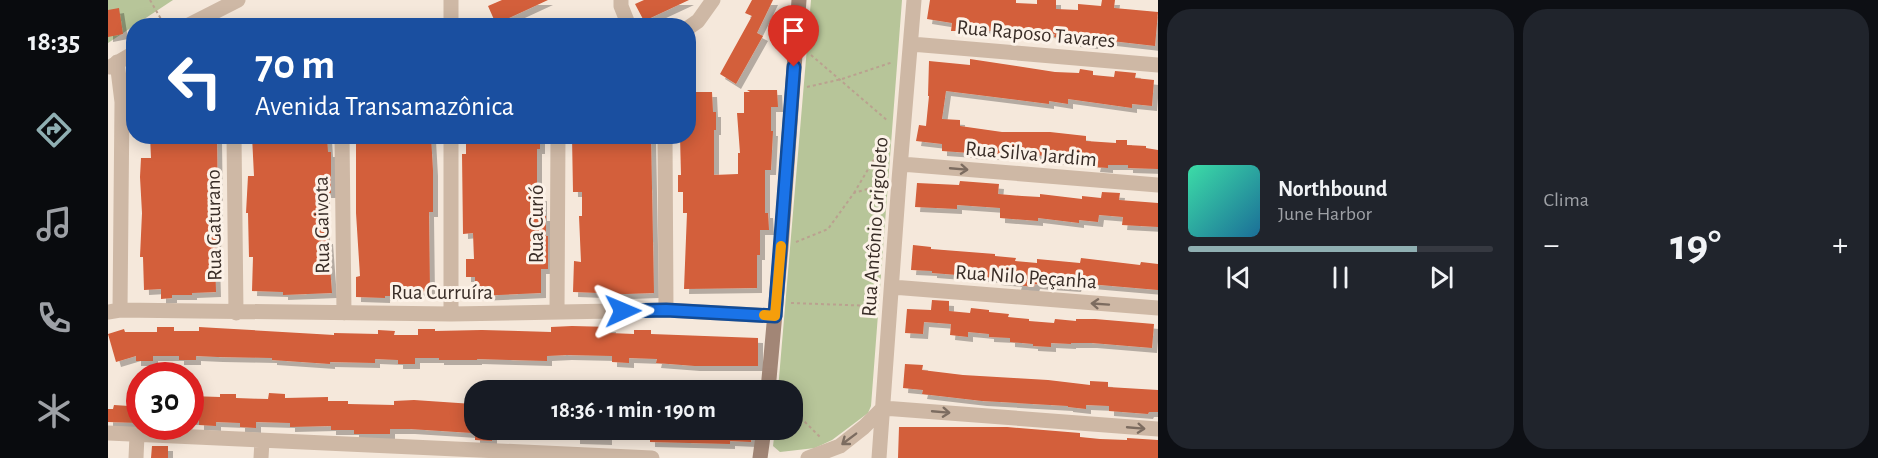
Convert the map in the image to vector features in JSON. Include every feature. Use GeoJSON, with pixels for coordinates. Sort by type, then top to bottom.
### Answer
{"type":"FeatureCollection","features":[{"type":"Feature","properties":{"kind":"street"},"geometry":{"type":"LineString","coordinates":[[203,18],[238,0]]}},
{"type":"Feature","properties":{"kind":"street"},"geometry":{"type":"LineString","coordinates":[[451,0],[451,18]]}},
{"type":"Feature","properties":{"kind":"street"},"geometry":{"type":"LineString","coordinates":[[621,0],[626,18]]}},
{"type":"Feature","properties":{"kind":"street"},"geometry":{"type":"LineString","coordinates":[[696,22],[713,0]]}},
{"type":"Feature","properties":{"kind":"street"},"geometry":{"type":"LineString","coordinates":[[769,380],[799,0]]}},
{"type":"Feature","properties":{"kind":"street","name":"Rua Antônio Grigoleto"},"geometry":{"type":"LineString","coordinates":[[879,458],[914,0]]}},
{"type":"Feature","properties":{"kind":"street","name":"Rua Raposo Tavares"},"geometry":{"type":"LineString","coordinates":[[910,50],[1158,65]]}},
{"type":"Feature","properties":{"kind":"street"},"geometry":{"type":"LineString","coordinates":[[114,311],[122,102],[112,65],[126,57]]}},
{"type":"Feature","properties":{"kind":"street","name":"Rua Gaturano"},"geometry":{"type":"LineString","coordinates":[[234,144],[236,313]]}},
{"type":"Feature","properties":{"kind":"street","name":"Rua Gaivota"},"geometry":{"type":"LineString","coordinates":[[342,144],[344,313]]}},
{"type":"Feature","properties":{"kind":"street"},"geometry":{"type":"LineString","coordinates":[[451,144],[451,314]]}},
{"type":"Feature","properties":{"kind":"street","name":"Rua Curió"},"geometry":{"type":"LineString","coordinates":[[557,312],[558,144]]}},
{"type":"Feature","properties":{"kind":"street"},"geometry":{"type":"LineString","coordinates":[[664,144],[666,310]]}},
{"type":"Feature","properties":{"kind":"street","name":"Rua Silva Jardim"},"geometry":{"type":"LineString","coordinates":[[901,164],[1158,185]]}},
{"type":"Feature","properties":{"kind":"street","name":"Rua Nilo Peçanha"},"geometry":{"type":"LineString","coordinates":[[891,287],[1158,308]]}},
{"type":"Feature","properties":{"kind":"street","name":"Rua Curruíra"},"geometry":{"type":"LineString","coordinates":[[114,311],[451,314],[776,309]]}},
{"type":"Feature","properties":{"kind":"street"},"geometry":{"type":"LineString","coordinates":[[808,458],[840,446],[864,428],[883,408],[1158,429]]}},
{"type":"Feature","properties":{"kind":"street"},"geometry":{"type":"LineString","coordinates":[[108,433],[126,434]]}},
{"type":"Feature","properties":{"kind":"street"},"geometry":{"type":"LineString","coordinates":[[204,438],[652,458]]}},
{"type":"Feature","properties":{"kind":"street"},"geometry":{"type":"LineString","coordinates":[[136,458],[137,440]]}},
{"type":"Feature","properties":{"kind":"street"},"geometry":{"type":"LineString","coordinates":[[760,458],[762,440]]}},
{"type":"Feature","properties":{"kind":"street"},"geometry":{"type":"LineString","coordinates":[[261,458],[262,441]]}},
{"type":"Feature","properties":{"kind":"path"},"geometry":{"type":"LineString","coordinates":[[150,0],[160,18]]}},
{"type":"Feature","properties":{"kind":"path"},"geometry":{"type":"LineString","coordinates":[[781,247],[828,230],[873,161],[903,134],[842,79],[797,44]]}},
{"type":"Feature","properties":{"kind":"path"},"geometry":{"type":"LineString","coordinates":[[792,90],[842,79],[910,50]]}},
{"type":"Feature","properties":{"kind":"path"},"geometry":{"type":"LineString","coordinates":[[854,193],[899,180]]}},
{"type":"Feature","properties":{"kind":"path"},"geometry":{"type":"LineString","coordinates":[[776,309],[890,306]]}},
{"type":"Feature","properties":{"kind":"path"},"geometry":{"type":"LineString","coordinates":[[803,420],[832,448]]}},
{"type":"Feature","properties":{"kind":"green space"},"geometry":{"type":"Polygon","coordinates":[[[108,0],[173,0],[146,18],[126,18],[126,31],[108,43],[108,0]]]}},
{"type":"Feature","properties":{"kind":"green space"},"geometry":{"type":"Polygon","coordinates":[[[811,0],[902,0],[871,406],[868,413],[832,440],[815,448],[780,452],[773,446],[774,440],[803,440],[803,380],[779,380],[811,0]]]}},
{"type":"Feature","properties":{"kind":"building"},"geometry":{"type":"Polygon","coordinates":[[[502,0],[548,0],[509,18],[493,18],[488,6],[502,0]]]}},
{"type":"Feature","properties":{"kind":"building"},"geometry":{"type":"Polygon","coordinates":[[[644,0],[689,0],[650,18],[642,18],[635,4],[644,0]]]}},
{"type":"Feature","properties":{"kind":"building"},"geometry":{"type":"Polygon","coordinates":[[[752,0],[773,0],[757,33],[763,36],[736,84],[720,74],[752,16],[745,13],[752,0]]]}},
{"type":"Feature","properties":{"kind":"building"},"geometry":{"type":"Polygon","coordinates":[[[930,0],[1016,0],[1016,3],[1037,4],[1037,0],[1056,0],[1056,9],[1078,10],[1078,4],[1101,6],[1102,0],[1115,0],[1114,8],[1158,12],[1155,46],[1094,39],[1093,44],[1075,42],[1075,39],[1054,37],[1055,34],[1034,31],[951,31],[952,23],[927,19],[930,0]]]}},
{"type":"Feature","properties":{"kind":"building"},"geometry":{"type":"Polygon","coordinates":[[[119,8],[123,34],[108,37],[108,10],[119,8]]]}},
{"type":"Feature","properties":{"kind":"building"},"geometry":{"type":"Polygon","coordinates":[[[970,59],[1055,72],[1079,73],[1080,69],[1093,71],[1093,75],[1114,77],[1115,71],[1136,73],[1135,78],[1154,80],[1152,106],[1132,104],[1132,108],[1068,99],[1068,104],[1049,101],[1049,104],[946,91],[942,119],[960,120],[960,126],[1002,132],[1050,132],[1086,136],[1086,141],[1116,143],[1116,140],[1127,140],[1127,145],[1146,146],[1146,148],[1158,150],[1158,169],[1128,168],[1128,165],[1095,167],[1096,163],[1067,161],[1047,158],[1047,156],[942,151],[942,144],[916,141],[919,125],[926,126],[929,61],[970,65],[970,59]]]}},
{"type":"Feature","properties":{"kind":"building"},"geometry":{"type":"Polygon","coordinates":[[[747,90],[777,90],[778,107],[771,107],[771,131],[773,131],[771,170],[765,170],[765,213],[768,213],[769,230],[760,230],[757,288],[684,289],[687,213],[683,213],[683,192],[678,192],[678,175],[681,175],[680,144],[696,144],[696,92],[712,92],[713,112],[716,112],[714,175],[738,174],[738,153],[740,153],[737,113],[744,113],[744,92],[750,92],[747,90]]]}},
{"type":"Feature","properties":{"kind":"building"},"geometry":{"type":"Polygon","coordinates":[[[150,144],[217,144],[216,292],[172,295],[172,298],[161,299],[161,289],[144,290],[143,257],[140,257],[141,158],[151,158],[150,144]]]}},
{"type":"Feature","properties":{"kind":"building"},"geometry":{"type":"Polygon","coordinates":[[[252,144],[328,144],[328,152],[331,152],[331,193],[325,193],[325,239],[328,239],[332,293],[283,295],[283,292],[252,291],[253,257],[249,257],[248,213],[246,213],[248,176],[254,176],[252,144]]]}},
{"type":"Feature","properties":{"kind":"building"},"geometry":{"type":"Polygon","coordinates":[[[356,144],[431,144],[433,212],[429,212],[430,292],[404,293],[404,296],[385,296],[385,298],[356,297],[356,277],[360,276],[356,213],[356,144]]]}},
{"type":"Feature","properties":{"kind":"building"},"geometry":{"type":"Polygon","coordinates":[[[466,144],[540,144],[540,149],[537,149],[537,197],[542,196],[542,216],[546,216],[546,236],[548,236],[548,269],[541,269],[541,293],[475,296],[475,277],[466,277],[466,259],[474,259],[473,233],[463,234],[462,154],[466,154],[466,144]]]}},
{"type":"Feature","properties":{"kind":"building"},"geometry":{"type":"Polygon","coordinates":[[[572,144],[651,144],[654,293],[573,292],[574,261],[581,262],[579,216],[582,216],[582,192],[573,192],[572,144]]]}},
{"type":"Feature","properties":{"kind":"building"},"geometry":{"type":"Polygon","coordinates":[[[960,181],[999,184],[998,194],[1022,196],[1040,197],[1040,194],[1082,199],[1082,196],[1101,198],[1102,192],[1120,193],[1119,200],[1158,203],[1158,227],[1122,225],[1123,217],[1099,215],[1098,222],[1079,220],[1079,223],[1038,218],[1038,221],[1000,218],[1000,208],[957,205],[957,209],[915,207],[917,183],[959,185],[960,181]]]}},
{"type":"Feature","properties":{"kind":"building"},"geometry":{"type":"Polygon","coordinates":[[[913,245],[931,247],[931,249],[995,254],[995,256],[1016,258],[1015,261],[1037,263],[1037,259],[1080,263],[1081,258],[1140,265],[1141,262],[1158,264],[1158,290],[1077,283],[1076,287],[1035,284],[1034,287],[1016,285],[1017,282],[996,280],[996,278],[911,270],[913,245]]]}},
{"type":"Feature","properties":{"kind":"building"},"geometry":{"type":"Polygon","coordinates":[[[932,300],[949,301],[949,311],[970,313],[971,308],[989,310],[989,312],[1009,314],[1008,317],[1029,319],[1029,321],[1054,323],[1055,319],[1076,321],[1076,319],[1095,319],[1154,324],[1152,348],[1092,343],[1051,343],[1051,347],[1033,346],[1033,344],[1010,342],[1010,338],[989,337],[989,334],[968,332],[968,337],[950,335],[951,324],[924,322],[923,334],[905,333],[907,309],[931,310],[932,300]]]}},
{"type":"Feature","properties":{"kind":"building"},"geometry":{"type":"Polygon","coordinates":[[[157,327],[174,327],[174,331],[199,331],[199,327],[334,335],[334,333],[378,334],[378,330],[395,331],[394,335],[418,335],[418,329],[551,332],[551,327],[611,327],[610,333],[634,334],[634,330],[651,330],[651,334],[758,338],[758,366],[695,366],[656,363],[657,359],[629,358],[629,363],[612,362],[612,356],[567,355],[547,356],[547,361],[415,358],[415,364],[398,364],[398,360],[375,359],[375,363],[330,362],[330,364],[272,360],[272,358],[196,356],[196,360],[179,360],[179,356],[153,356],[153,361],[136,361],[136,356],[116,362],[108,334],[124,329],[125,332],[157,332],[157,327]]]}},
{"type":"Feature","properties":{"kind":"building"},"geometry":{"type":"Polygon","coordinates":[[[905,364],[923,365],[922,370],[963,375],[1090,385],[1090,381],[1108,382],[1108,387],[1158,390],[1158,412],[1148,414],[1109,411],[1109,406],[1086,405],[1086,409],[922,394],[923,390],[903,388],[905,364]]]}},
{"type":"Feature","properties":{"kind":"building"},"geometry":{"type":"Polygon","coordinates":[[[269,393],[285,394],[285,398],[328,397],[328,401],[348,401],[348,404],[394,405],[394,401],[414,400],[464,403],[464,432],[390,429],[390,434],[354,434],[354,430],[331,430],[331,426],[290,427],[290,423],[256,422],[256,428],[240,427],[240,423],[216,422],[216,426],[204,425],[204,396],[236,394],[236,398],[268,399],[269,393]]]}},
{"type":"Feature","properties":{"kind":"building"},"geometry":{"type":"Polygon","coordinates":[[[114,405],[126,406],[126,423],[108,422],[108,409],[113,409],[114,405]]]}},
{"type":"Feature","properties":{"kind":"building"},"geometry":{"type":"Polygon","coordinates":[[[899,427],[1007,427],[1080,433],[1080,437],[1100,439],[1158,440],[1158,458],[898,458],[899,427]]]}},
{"type":"Feature","properties":{"kind":"building"},"geometry":{"type":"Polygon","coordinates":[[[650,440],[751,440],[751,442],[730,441],[730,444],[650,442],[650,440]]]}},
{"type":"Feature","properties":{"kind":"building"},"geometry":{"type":"Polygon","coordinates":[[[152,446],[168,446],[168,458],[151,458],[152,446]]]}},
{"type":"Feature","properties":{"kind":"slow traffic"},"geometry":{"type":"LineString","coordinates":[[764,315],[775,316],[781,246]]}},
{"type":"Feature","properties":{"kind":"route"},"geometry":{"type":"LineString","coordinates":[[623,311],[666,310],[775,316],[794,67]]}}]}
